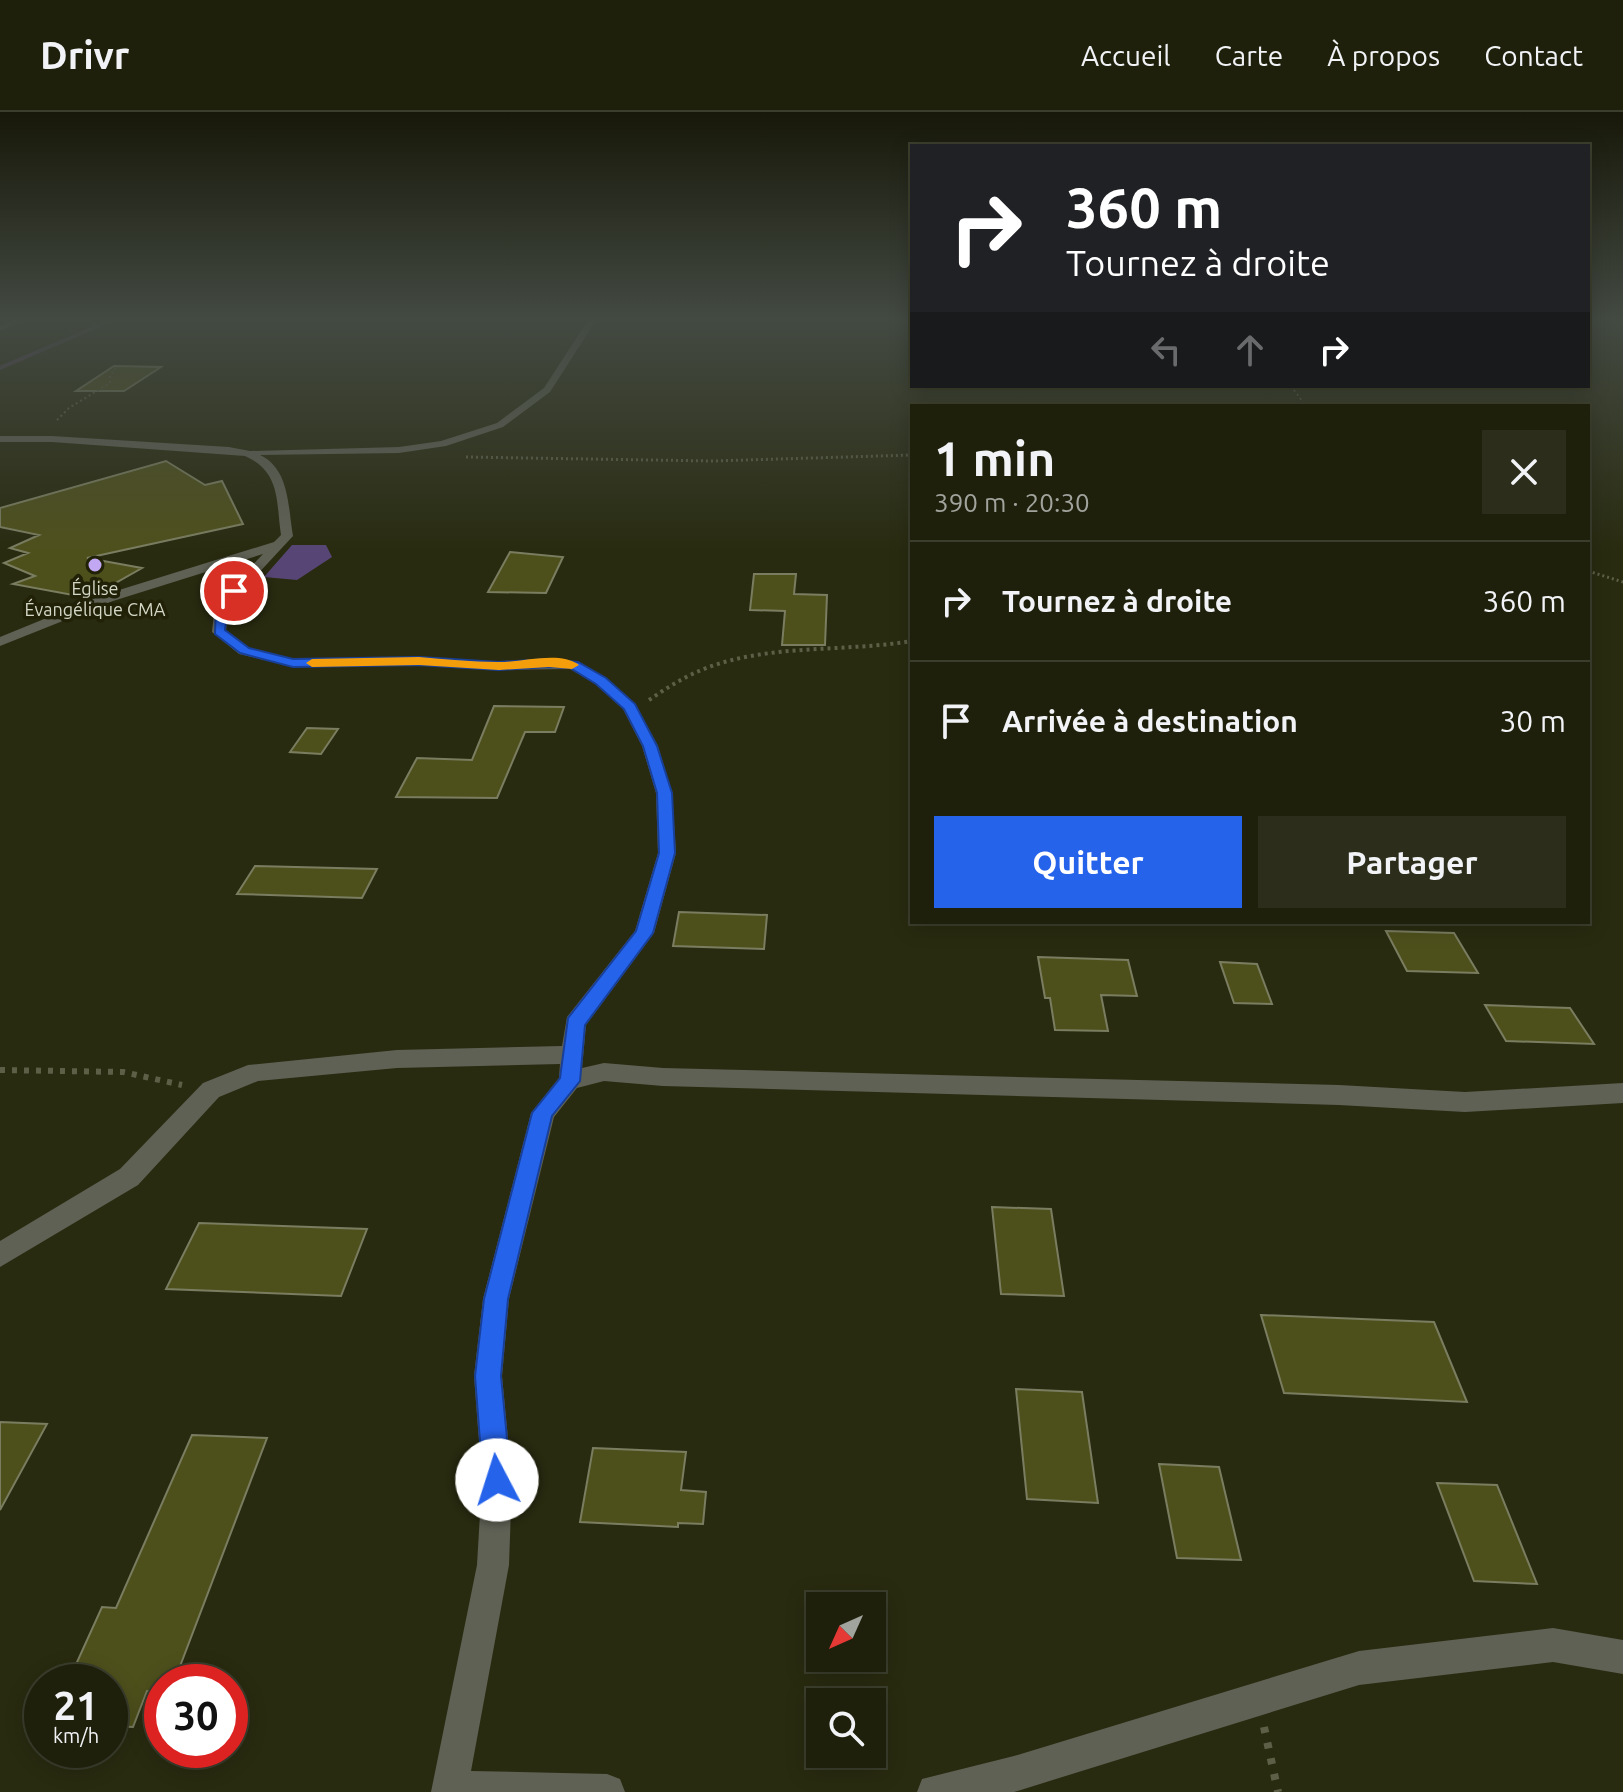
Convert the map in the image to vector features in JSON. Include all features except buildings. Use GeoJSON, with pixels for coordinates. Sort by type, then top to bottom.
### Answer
{"type":"FeatureCollection","features":[{"type":"Feature","properties":{"kind":"street"},"geometry":{"type":"LineString","coordinates":[[0,439],[250,452],[399,450],[442,444],[477,434],[500,425],[540,395]]}},
{"type":"Feature","properties":{"kind":"street"},"geometry":{"type":"LineString","coordinates":[[250,452],[264,458],[275,473],[287,536],[222,604],[219,632],[244,651],[293,663],[419,661],[499,666],[573,665],[601,681],[633,713],[650,746],[664,793],[667,853],[644,933],[575,1023],[570,1081]]}},
{"type":"Feature","properties":{"kind":"street"},"geometry":{"type":"LineString","coordinates":[[0,642],[108,598],[278,545]]}},
{"type":"Feature","properties":{"kind":"street"},"geometry":{"type":"LineString","coordinates":[[0,1255],[129,1177],[211,1090],[256,1072],[397,1059],[572,1055]]}},
{"type":"Feature","properties":{"kind":"street"},"geometry":{"type":"LineString","coordinates":[[607,1792],[450,1791],[493,1565],[497,1480],[488,1376],[496,1299],[543,1113],[570,1081],[604,1072],[663,1077],[1339,1095],[1465,1102],[1623,1093]]}},
{"type":"Feature","properties":{"kind":"street"},"geometry":{"type":"LineString","coordinates":[[935,1792],[1014,1774],[1359,1668],[1553,1645],[1623,1657]]}},
{"type":"Feature","properties":{"kind":"path"},"geometry":{"type":"LineString","coordinates":[[20,438],[59,419],[69,408],[91,395]]}},
{"type":"Feature","properties":{"kind":"path"},"geometry":{"type":"LineString","coordinates":[[457,457],[712,461],[910,455]]}},
{"type":"Feature","properties":{"kind":"path"},"geometry":{"type":"LineString","coordinates":[[1590,572],[1623,582]]}},
{"type":"Feature","properties":{"kind":"path"},"geometry":{"type":"LineString","coordinates":[[633,713],[669,684],[704,669],[777,652],[880,648],[910,641]]}},
{"type":"Feature","properties":{"kind":"path"},"geometry":{"type":"LineString","coordinates":[[0,1070],[123,1072],[211,1090]]}},
{"type":"Feature","properties":{"kind":"path"},"geometry":{"type":"LineString","coordinates":[[1258,1698],[1278,1792]]}},
{"type":"Feature","properties":{"kind":"shaded area"},"geometry":{"type":"Polygon","coordinates":[[[292,545],[326,545],[332,557],[297,580],[264,577],[292,545]]]}},
{"type":"Feature","properties":{"kind":"slow traffic"},"geometry":{"type":"LineString","coordinates":[[312,663],[419,661],[499,666],[572,665]]}},
{"type":"Feature","properties":{"kind":"place","name":"Église Évangélique CMA"},"geometry":{"type":"Point","coordinates":[95,565]}},
{"type":"Feature","properties":{"kind":"route"},"geometry":{"type":"LineString","coordinates":[[234,591],[222,604],[219,632],[244,651],[293,663],[419,661],[499,666],[573,665],[601,681],[630,707],[650,746],[664,793],[667,853],[644,933],[575,1023],[570,1081],[543,1113],[496,1299],[488,1376],[497,1480]]}}]}
